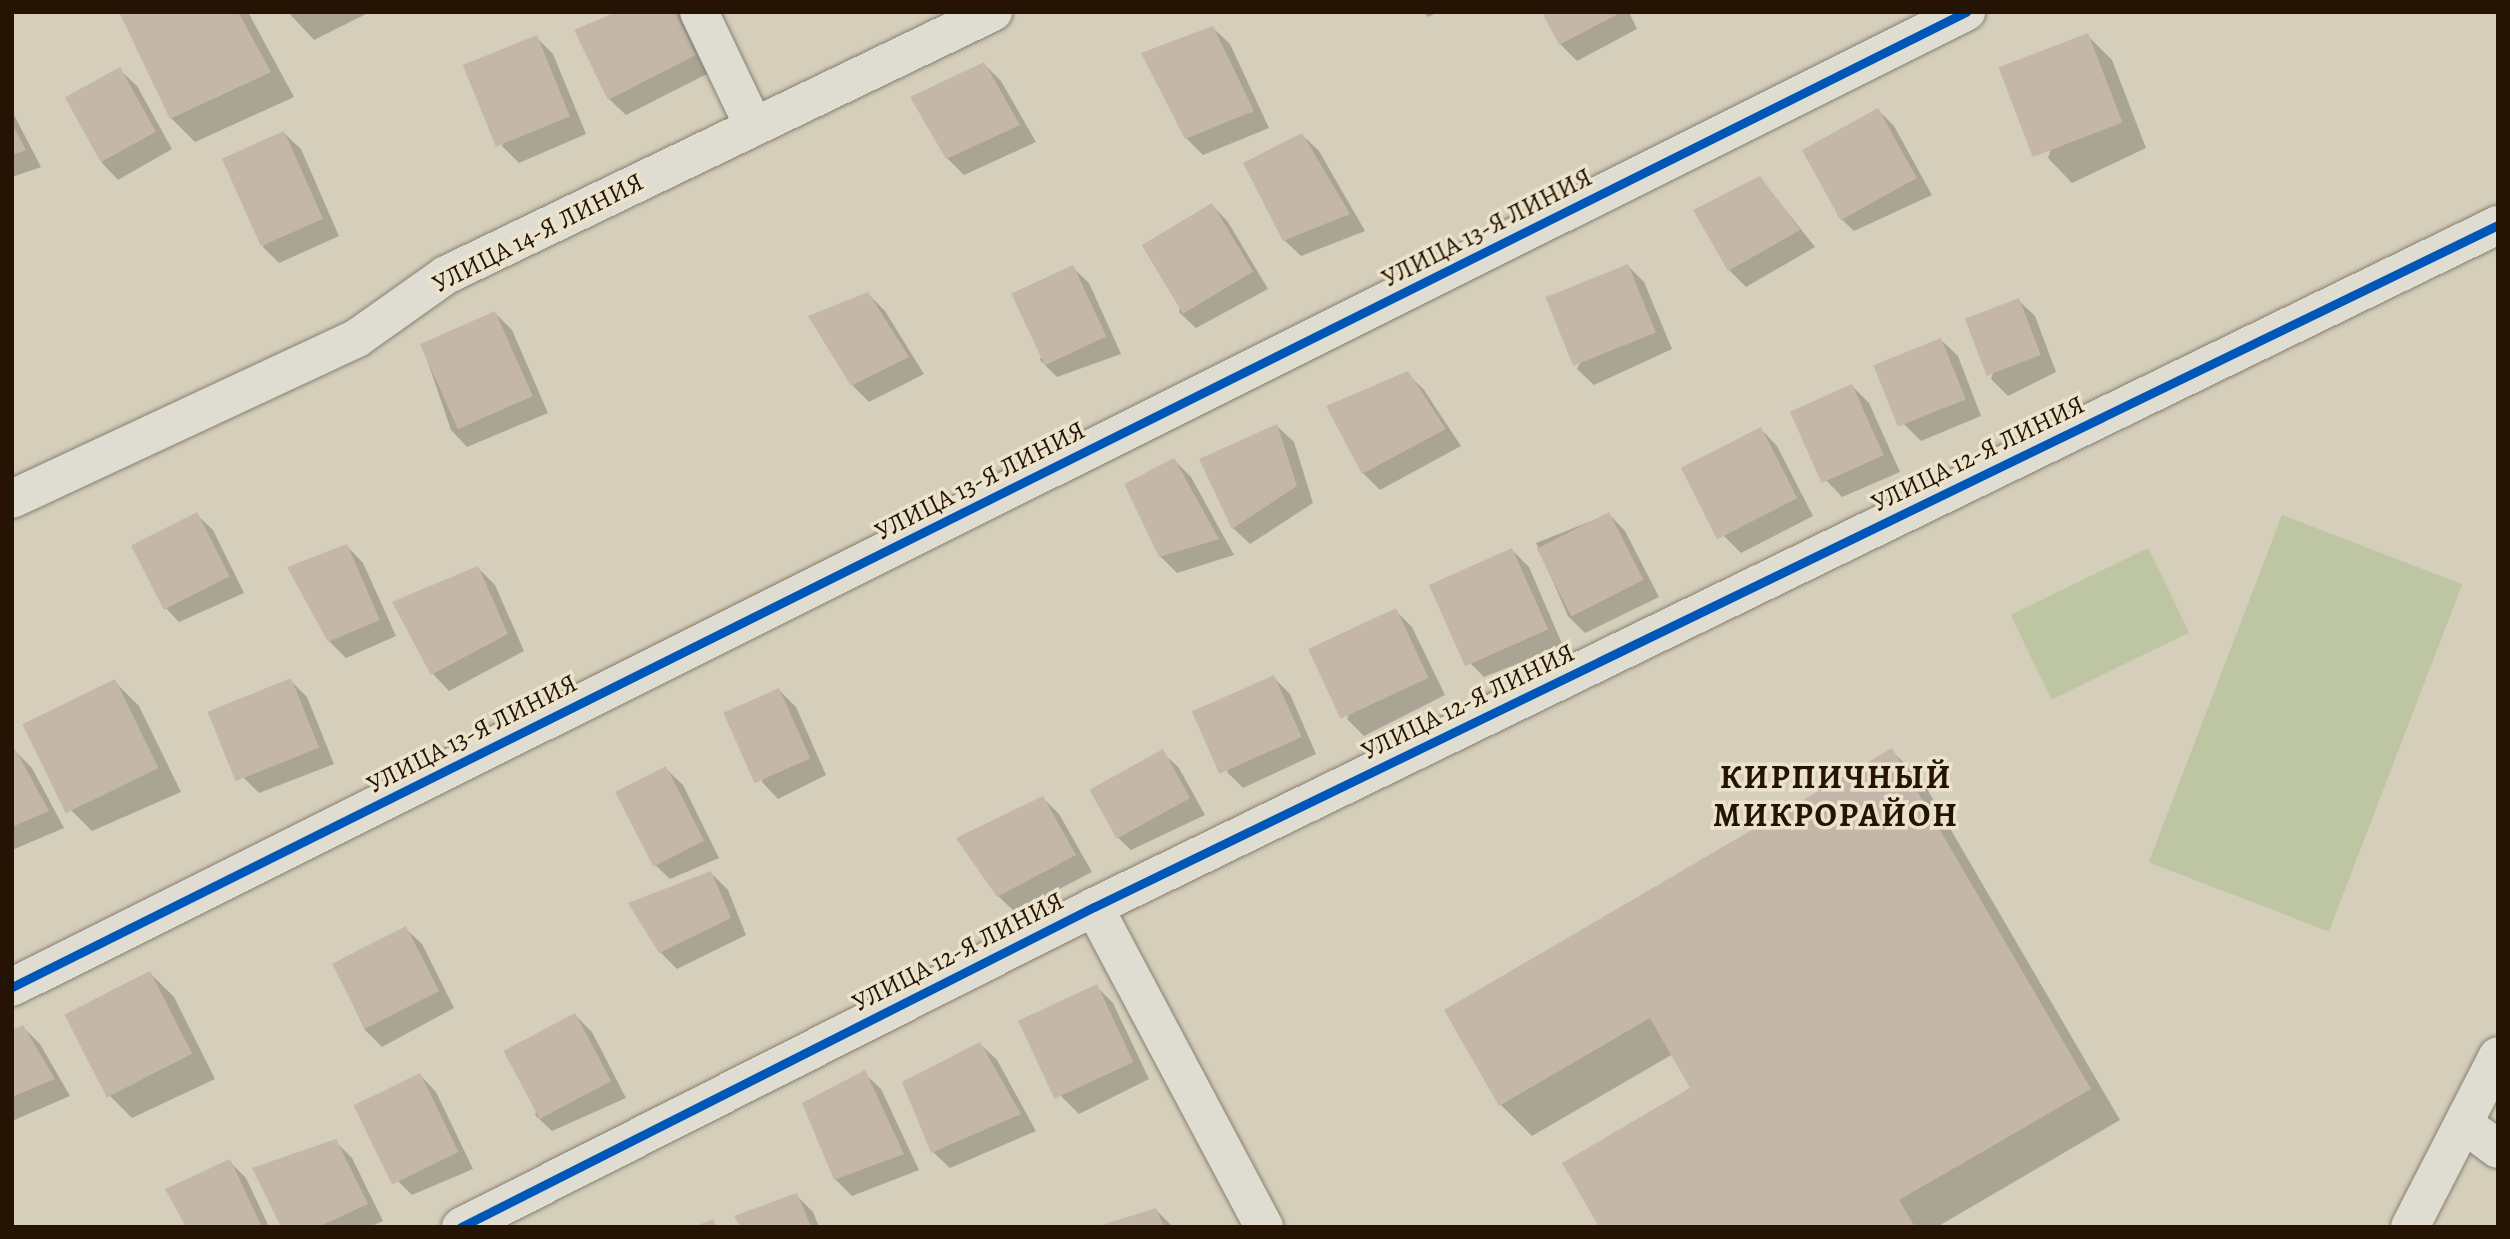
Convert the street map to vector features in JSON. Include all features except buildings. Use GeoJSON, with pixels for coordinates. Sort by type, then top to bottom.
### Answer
{"type":"FeatureCollection","features":[{"type":"Feature","properties":{"kind":"street"},"geometry":{"type":"LineString","coordinates":[[699,12],[754,127]]}},
{"type":"Feature","properties":{"kind":"street","name":"УЛИЦА 14-Я ЛИНИЯ"},"geometry":{"type":"LineString","coordinates":[[12,499],[357,338],[446,275],[993,12]]}},
{"type":"Feature","properties":{"kind":"street","name":"УЛИЦА 13-Я ЛИНИЯ"},"geometry":{"type":"LineString","coordinates":[[12,987],[1966,12]]}},
{"type":"Feature","properties":{"kind":"street","name":"УЛИЦА 12-Я ЛИНИЯ"},"geometry":{"type":"LineString","coordinates":[[461,1227],[1094,907],[2498,225]]}},
{"type":"Feature","properties":{"kind":"street"},"geometry":{"type":"LineString","coordinates":[[1094,907],[1264,1227]]}},
{"type":"Feature","properties":{"kind":"street"},"geometry":{"type":"LineString","coordinates":[[2410,1227],[2498,1056]]}},
{"type":"Feature","properties":{"kind":"street"},"geometry":{"type":"LineString","coordinates":[[2464,1124],[2498,1149]]}},
{"type":"Feature","properties":{"kind":"green space"},"geometry":{"type":"Polygon","coordinates":[[[2282,515],[2462,584],[2329,931],[2149,862],[2282,515]]]}},
{"type":"Feature","properties":{"kind":"green space"},"geometry":{"type":"Polygon","coordinates":[[[2148,548],[2189,632],[2052,700],[2010,615],[2148,548]]]}},
{"type":"Feature","properties":{"kind":"cycle path"},"geometry":{"type":"LineString","coordinates":[[12,987],[1966,12]]}},
{"type":"Feature","properties":{"kind":"cycle path"},"geometry":{"type":"LineString","coordinates":[[461,1227],[1094,907],[2498,225]]}},
{"type":"Feature","properties":{"kind":"district","name":"КИРПИЧНЫЙ МИКРОРАЙОН"},"geometry":{"type":"Point","coordinates":[1836,796]}}]}
